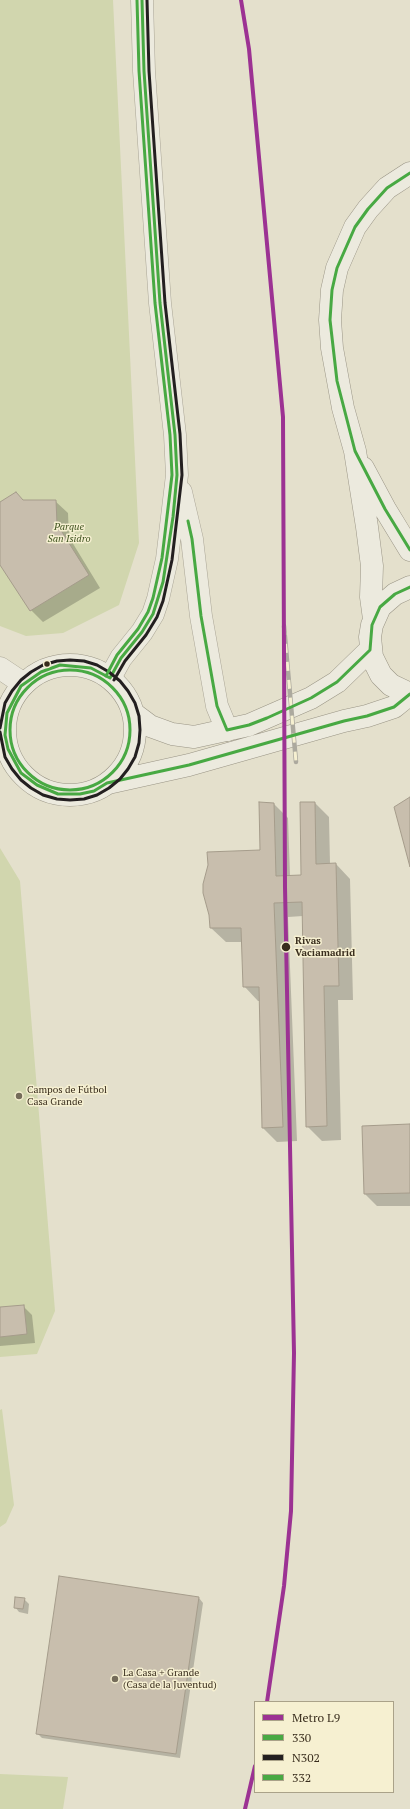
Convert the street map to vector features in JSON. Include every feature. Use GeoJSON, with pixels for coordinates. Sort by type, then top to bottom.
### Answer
{"type":"FeatureCollection","features":[{"type":"Feature","properties":{"kind":"street"},"geometry":{"type":"LineString","coordinates":[[110,678],[121,658],[142,632],[153,614],[158,599],[167,559],[177,475],[175,435],[160,303],[144,71],[142,0]]}},
{"type":"Feature","properties":{"kind":"street"},"geometry":{"type":"LineString","coordinates":[[374,619],[371,597],[372,566],[354,452],[343,408],[332,348],[330,320],[332,290],[337,268],[355,227],[368,209],[387,188],[410,173]]}},
{"type":"Feature","properties":{"kind":"street"},"geometry":{"type":"LineString","coordinates":[[354,452],[410,550]]}},
{"type":"Feature","properties":{"kind":"street"},"geometry":{"type":"LineString","coordinates":[[177,475],[192,539],[201,616],[217,706],[227,730]]}},
{"type":"Feature","properties":{"kind":"street"},"geometry":{"type":"LineString","coordinates":[[107,783],[189,765],[344,721],[372,715],[394,707],[410,694],[397,689],[386,680],[377,669],[370,650],[370,637],[374,619],[380,608],[390,598],[410,587]]}},
{"type":"Feature","properties":{"kind":"street"},"geometry":{"type":"LineString","coordinates":[[134,714],[150,726],[172,734],[194,737],[249,725],[311,698],[337,682],[370,650]]}},
{"type":"Feature","properties":{"kind":"street"},"geometry":{"type":"LineString","coordinates":[[66,665],[91,668],[110,678],[126,696],[134,714],[136,734],[131,753],[122,770],[107,783],[94,790],[80,794],[58,794],[44,789],[21,773],[3,742],[7,713],[13,699],[23,685],[41,672],[66,665]]}},
{"type":"Feature","properties":{"kind":"street"},"geometry":{"type":"LineString","coordinates":[[0,668],[23,685]]}},
{"type":"Feature","properties":{"kind":"street"},"geometry":{"type":"LineString","coordinates":[[0,686],[23,685]]}},
{"type":"Feature","properties":{"kind":"green space","name":"Parque San Isidro"},"geometry":{"type":"Polygon","coordinates":[[[0,0],[113,0],[139,543],[119,605],[63,633],[26,636],[0,626],[0,0]]]}},
{"type":"Feature","properties":{"kind":"green space","name":"Campos de Fútbol Casa Grande"},"geometry":{"type":"Polygon","coordinates":[[[0,848],[20,881],[55,1311],[37,1354],[0,1357],[0,848]]]}},
{"type":"Feature","properties":{"kind":"green space"},"geometry":{"type":"Polygon","coordinates":[[[2,1409],[14,1505],[6,1523],[0,1527],[0,1410],[2,1409]]]}},
{"type":"Feature","properties":{"kind":"green space"},"geometry":{"type":"Polygon","coordinates":[[[0,1774],[68,1777],[63,1809],[0,1809],[0,1774]]]}},
{"type":"Feature","properties":{"kind":"building"},"geometry":{"type":"Polygon","coordinates":[[[16,492],[23,500],[56,500],[57,524],[89,575],[30,611],[0,565],[0,502],[16,492]]]}},
{"type":"Feature","properties":{"kind":"building"},"geometry":{"type":"Polygon","coordinates":[[[410,797],[410,867],[394,807],[410,797]]]}},
{"type":"Feature","properties":{"kind":"building","name":"Rivas Vaciamadrid"},"geometry":{"type":"Polygon","coordinates":[[[259,802],[274,803],[276,876],[301,875],[300,802],[315,802],[316,864],[336,863],[339,986],[324,986],[327,1126],[306,1127],[302,902],[274,903],[283,1127],[262,1128],[259,987],[243,987],[241,928],[210,928],[209,915],[203,893],[203,884],[208,865],[207,852],[260,850],[259,802]]]}},
{"type":"Feature","properties":{"kind":"building"},"geometry":{"type":"Polygon","coordinates":[[[410,1124],[410,1193],[364,1194],[362,1126],[410,1124]]]}},
{"type":"Feature","properties":{"kind":"building"},"geometry":{"type":"Polygon","coordinates":[[[24,1305],[27,1334],[0,1337],[0,1307],[24,1305]]]}},
{"type":"Feature","properties":{"kind":"building","name":"La Casa + Grande (Casa de la Juventud)"},"geometry":{"type":"Polygon","coordinates":[[[59,1576],[199,1597],[176,1754],[36,1734],[59,1576]]]}},
{"type":"Feature","properties":{"kind":"building"},"geometry":{"type":"Polygon","coordinates":[[[15,1597],[25,1598],[23,1609],[14,1608],[15,1597]]]}},
{"type":"Feature","properties":{"kind":"railway"},"geometry":{"type":"LineString","coordinates":[[284,626],[296,762]]}},
{"type":"Feature","properties":{"kind":"metro line","name":"L9"},"geometry":{"type":"LineString","coordinates":[[241,0],[249,49],[283,417],[285,887],[294,1353],[291,1511],[284,1586],[267,1701]]}},
{"type":"Feature","properties":{"kind":"metro line","name":"L9"},"geometry":{"type":"LineString","coordinates":[[245,1809],[254,1770]]}},
{"type":"Feature","properties":{"kind":"transit line","name":"332"},"geometry":{"type":"LineString","coordinates":[[106,676],[117,655],[138,629],[148,612],[153,598],[162,558],[172,475],[170,435],[155,303],[139,71],[137,0]]}},
{"type":"Feature","properties":{"kind":"transit line","name":"330"},"geometry":{"type":"LineString","coordinates":[[142,0],[144,71],[160,303],[175,435],[177,475],[173,517],[163,582],[153,614],[142,632],[121,658],[110,678],[91,668],[60,665],[41,672],[21,686],[7,713],[5,735],[8,749],[21,773],[37,785],[58,794],[80,794],[94,791],[107,783],[189,765],[344,721],[367,716],[394,707],[410,694]]}},
{"type":"Feature","properties":{"kind":"transit line","name":"N302"},"geometry":{"type":"LineString","coordinates":[[114,680],[125,661],[146,635],[157,617],[163,601],[172,560],[182,475],[180,434],[165,303],[149,71],[147,0]]}},
{"type":"Feature","properties":{"kind":"transit line","name":"330"},"geometry":{"type":"LineString","coordinates":[[410,173],[387,188],[368,209],[355,227],[337,268],[332,290],[330,320],[337,381],[355,451],[385,509],[410,550]]}},
{"type":"Feature","properties":{"kind":"transit line","name":"330"},"geometry":{"type":"LineString","coordinates":[[188,521],[192,539],[201,616],[217,706],[227,730],[249,725],[267,718],[311,698],[337,682],[370,650],[372,625],[380,607],[395,594],[410,587]]}},
{"type":"Feature","properties":{"kind":"transit line","name":"N302"},"geometry":{"type":"LineString","coordinates":[[0,728],[5,703],[21,680],[43,665],[57,661],[70,660],[84,661],[97,665],[120,681],[135,703],[139,716],[140,730],[139,743],[135,757],[120,779],[97,795],[84,799],[70,800],[57,799],[43,795],[21,780],[5,757],[0,732]]}},
{"type":"Feature","properties":{"kind":"transit line","name":"332"},"geometry":{"type":"LineString","coordinates":[[70,670],[82,671],[93,675],[103,680],[112,688],[120,697],[125,707],[129,718],[130,730],[129,742],[125,753],[120,763],[112,772],[103,780],[93,785],[82,789],[70,790],[58,789],[47,785],[37,780],[28,772],[20,763],[15,753],[11,742],[10,730],[11,718],[15,707],[20,697],[28,688],[37,680],[47,675],[58,671],[70,670]]}},
{"type":"Feature","properties":{"kind":"place","name":"Rivas Vaciamadrid"},"geometry":{"type":"Point","coordinates":[286,947]}},
{"type":"Feature","properties":{"kind":"place","name":"Campos de Fútbol Casa Grande"},"geometry":{"type":"Point","coordinates":[19,1096]}},
{"type":"Feature","properties":{"kind":"place","name":"La Casa + Grande (Casa de la Juventud)"},"geometry":{"type":"Point","coordinates":[115,1679]}}]}
